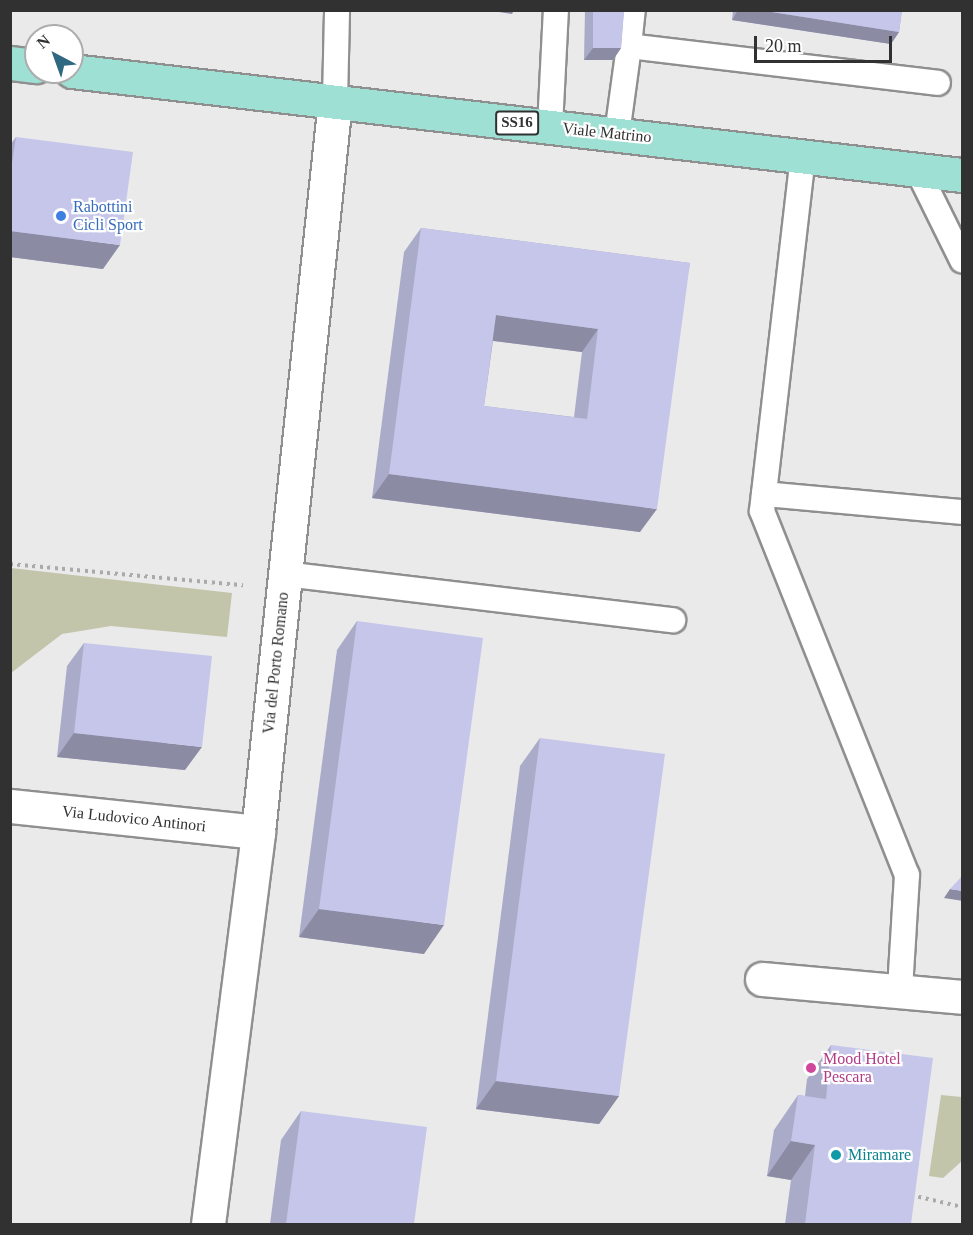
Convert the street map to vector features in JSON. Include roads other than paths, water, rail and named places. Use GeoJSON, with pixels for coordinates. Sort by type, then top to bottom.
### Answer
{"type":"FeatureCollection","features":[{"type":"Feature","properties":{"kind":"main road","name":"Viale Matrino"},"geometry":{"type":"LineString","coordinates":[[84,71],[963,175]]}},
{"type":"Feature","properties":{"kind":"street","name":"Via del Porto Romano"},"geometry":{"type":"LineString","coordinates":[[208,1224],[258,832],[335,101]]}},
{"type":"Feature","properties":{"kind":"street","name":"Via Ludovico Antinori"},"geometry":{"type":"LineString","coordinates":[[10,806],[258,832]]}},
{"type":"Feature","properties":{"kind":"street"},"geometry":{"type":"LineString","coordinates":[[762,979],[900,989],[963,997]]}},
{"type":"Feature","properties":{"kind":"lane"},"geometry":{"type":"LineString","coordinates":[[335,101],[337,10]]}},
{"type":"Feature","properties":{"kind":"lane"},"geometry":{"type":"LineString","coordinates":[[550,127],[556,10]]}},
{"type":"Feature","properties":{"kind":"lane"},"geometry":{"type":"LineString","coordinates":[[617,134],[633,10]]}},
{"type":"Feature","properties":{"kind":"lane"},"geometry":{"type":"LineString","coordinates":[[629,46],[938,83]]}},
{"type":"Feature","properties":{"kind":"lane"},"geometry":{"type":"LineString","coordinates":[[803,156],[762,511],[907,875],[900,989]]}},
{"type":"Feature","properties":{"kind":"lane"},"geometry":{"type":"LineString","coordinates":[[917,170],[962,256]]}},
{"type":"Feature","properties":{"kind":"lane"},"geometry":{"type":"LineString","coordinates":[[764,494],[963,512]]}},
{"type":"Feature","properties":{"kind":"lane"},"geometry":{"type":"LineString","coordinates":[[285,574],[673,620]]}},
{"type":"Feature","properties":{"kind":"place","name":"Rabottini Cicli Sport"},"geometry":{"type":"Point","coordinates":[61,216]}},
{"type":"Feature","properties":{"kind":"place","name":"Mood Hotel Pescara"},"geometry":{"type":"Point","coordinates":[811,1068]}},
{"type":"Feature","properties":{"kind":"place","name":"Miramare"},"geometry":{"type":"Point","coordinates":[836,1155]}}]}
